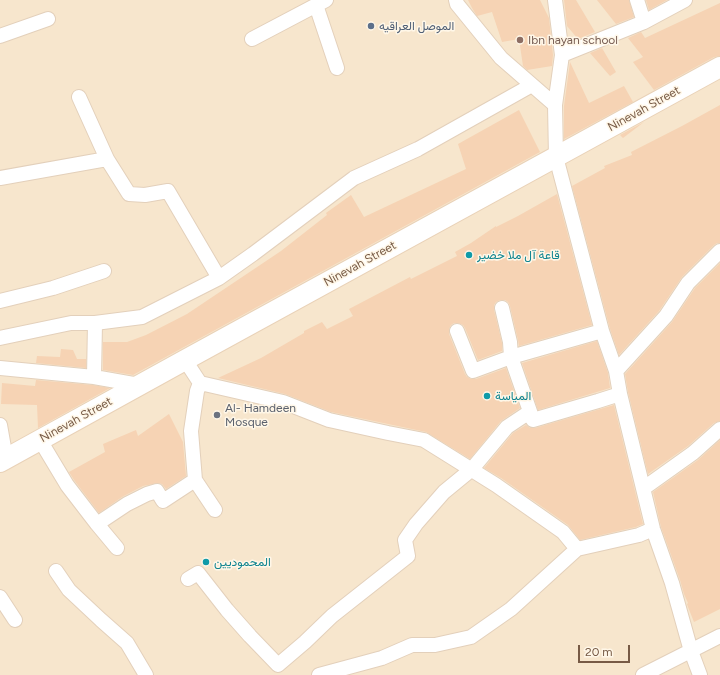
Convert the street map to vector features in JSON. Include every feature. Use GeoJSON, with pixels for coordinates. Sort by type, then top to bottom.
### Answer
{"type":"FeatureCollection","features":[{"type":"Feature","properties":{"kind":"main road","name":"Ninevah Street"},"geometry":{"type":"LineString","coordinates":[[3,461],[720,67]]}},
{"type":"Feature","properties":{"kind":"street"},"geometry":{"type":"LineString","coordinates":[[456,0],[457,4],[501,58],[555,105]]}},
{"type":"Feature","properties":{"kind":"street"},"geometry":{"type":"LineString","coordinates":[[555,0],[562,55],[555,105],[556,157],[602,331],[616,371],[620,394],[653,529],[672,583],[700,675]]}},
{"type":"Feature","properties":{"kind":"street"},"geometry":{"type":"LineString","coordinates":[[637,0],[644,22]]}},
{"type":"Feature","properties":{"kind":"street"},"geometry":{"type":"LineString","coordinates":[[562,55],[644,22],[684,0]]}},
{"type":"Feature","properties":{"kind":"street"},"geometry":{"type":"LineString","coordinates":[[252,40],[321,3],[337,68]]}},
{"type":"Feature","properties":{"kind":"street"},"geometry":{"type":"LineString","coordinates":[[0,36],[48,19]]}},
{"type":"Feature","properties":{"kind":"street"},"geometry":{"type":"LineString","coordinates":[[0,338],[71,323],[95,323],[142,317],[219,278],[354,178],[418,149],[532,85]]}},
{"type":"Feature","properties":{"kind":"street"},"geometry":{"type":"LineString","coordinates":[[79,97],[108,159],[129,194],[145,195],[168,191],[219,278]]}},
{"type":"Feature","properties":{"kind":"street"},"geometry":{"type":"LineString","coordinates":[[0,178],[108,159]]}},
{"type":"Feature","properties":{"kind":"street"},"geometry":{"type":"LineString","coordinates":[[616,371],[666,316],[688,283],[718,255]]}},
{"type":"Feature","properties":{"kind":"street"},"geometry":{"type":"LineString","coordinates":[[0,301],[53,288],[104,271]]}},
{"type":"Feature","properties":{"kind":"street"},"geometry":{"type":"LineString","coordinates":[[502,308],[510,342],[511,357],[534,420]]}},
{"type":"Feature","properties":{"kind":"street"},"geometry":{"type":"LineString","coordinates":[[94,377],[95,323]]}},
{"type":"Feature","properties":{"kind":"street"},"geometry":{"type":"LineString","coordinates":[[457,330],[474,371],[511,357],[602,331]]}},
{"type":"Feature","properties":{"kind":"street"},"geometry":{"type":"LineString","coordinates":[[185,360],[200,383],[283,402],[329,420],[388,434],[424,440],[472,469],[563,532],[577,549]]}},
{"type":"Feature","properties":{"kind":"street"},"geometry":{"type":"LineString","coordinates":[[0,368],[94,377],[139,385]]}},
{"type":"Feature","properties":{"kind":"street"},"geometry":{"type":"LineString","coordinates":[[200,383],[197,391],[191,431],[195,480],[215,510]]}},
{"type":"Feature","properties":{"kind":"street"},"geometry":{"type":"LineString","coordinates":[[534,420],[620,394]]}},
{"type":"Feature","properties":{"kind":"street"},"geometry":{"type":"LineString","coordinates":[[188,579],[198,573],[227,610],[278,665],[332,616],[408,556],[405,540],[416,524],[444,492],[472,469],[507,427],[528,413],[534,420]]}},
{"type":"Feature","properties":{"kind":"street"},"geometry":{"type":"LineString","coordinates":[[0,425],[3,461]]}},
{"type":"Feature","properties":{"kind":"street"},"geometry":{"type":"LineString","coordinates":[[644,488],[693,453],[720,429]]}},
{"type":"Feature","properties":{"kind":"street"},"geometry":{"type":"LineString","coordinates":[[40,440],[67,485],[96,524],[117,548]]}},
{"type":"Feature","properties":{"kind":"street"},"geometry":{"type":"LineString","coordinates":[[96,524],[127,504],[147,494],[157,491],[163,501],[195,480]]}},
{"type":"Feature","properties":{"kind":"street"},"geometry":{"type":"LineString","coordinates":[[319,675],[382,658],[412,645],[435,645],[471,636],[511,609],[577,549],[639,535],[653,529]]}},
{"type":"Feature","properties":{"kind":"street"},"geometry":{"type":"LineString","coordinates":[[56,571],[69,590],[128,643],[146,675]]}},
{"type":"Feature","properties":{"kind":"street"},"geometry":{"type":"LineString","coordinates":[[0,597],[15,620]]}},
{"type":"Feature","properties":{"kind":"street"},"geometry":{"type":"LineString","coordinates":[[642,675],[720,636]]}},
{"type":"Feature","properties":{"kind":"shaded area"},"geometry":{"type":"Polygon","coordinates":[[[0,0],[720,0],[720,675],[0,675],[0,0]]]}},
{"type":"Feature","properties":{"kind":"building"},"geometry":{"type":"Polygon","coordinates":[[[468,0],[540,0],[549,18],[553,55],[552,66],[527,70],[523,66],[519,39],[502,42],[492,12],[477,16],[468,0]]]}},
{"type":"Feature","properties":{"kind":"building"},"geometry":{"type":"Polygon","coordinates":[[[564,0],[576,0],[595,32],[578,39],[567,26],[564,0]]]}},
{"type":"Feature","properties":{"kind":"building"},"geometry":{"type":"Polygon","coordinates":[[[597,0],[629,0],[634,17],[616,24],[597,0]]]}},
{"type":"Feature","properties":{"kind":"building"},"geometry":{"type":"Polygon","coordinates":[[[646,0],[667,0],[649,10],[646,0]]]}},
{"type":"Feature","properties":{"kind":"building"},"geometry":{"type":"Polygon","coordinates":[[[720,3],[720,56],[714,57],[654,90],[633,62],[643,57],[628,38],[641,32],[645,38],[720,3]]]}},
{"type":"Feature","properties":{"kind":"building"},"geometry":{"type":"Polygon","coordinates":[[[602,48],[616,72],[610,76],[590,53],[602,48]]]}},
{"type":"Feature","properties":{"kind":"building"},"geometry":{"type":"Polygon","coordinates":[[[570,62],[589,103],[624,86],[633,102],[564,139],[564,106],[570,62]]]}},
{"type":"Feature","properties":{"kind":"building"},"geometry":{"type":"Polygon","coordinates":[[[720,105],[720,243],[714,245],[682,277],[659,311],[619,355],[610,329],[572,186],[605,168],[604,166],[632,155],[631,152],[720,105]]]}},
{"type":"Feature","properties":{"kind":"building"},"geometry":{"type":"Polygon","coordinates":[[[519,110],[540,152],[133,375],[103,370],[103,342],[127,342],[146,335],[187,314],[281,251],[327,215],[326,213],[351,195],[364,217],[466,169],[458,144],[519,110]]]}},
{"type":"Feature","properties":{"kind":"building"},"geometry":{"type":"Polygon","coordinates":[[[644,122],[623,138],[620,135],[644,122]]]}},
{"type":"Feature","properties":{"kind":"building"},"geometry":{"type":"Polygon","coordinates":[[[557,194],[592,325],[519,346],[510,306],[505,300],[500,300],[494,305],[494,310],[502,343],[502,351],[478,360],[463,325],[454,323],[451,325],[449,334],[467,377],[476,379],[506,368],[520,408],[501,421],[470,459],[426,432],[331,412],[285,394],[218,378],[261,358],[304,333],[304,331],[322,322],[327,329],[353,316],[349,309],[410,277],[411,279],[457,256],[455,252],[496,226],[518,216],[557,194]]]}},
{"type":"Feature","properties":{"kind":"building"},"geometry":{"type":"Polygon","coordinates":[[[720,263],[720,421],[714,423],[688,446],[648,474],[625,374],[672,322],[695,288],[720,263]]]}},
{"type":"Feature","properties":{"kind":"building"},"geometry":{"type":"Polygon","coordinates":[[[597,341],[608,373],[610,388],[538,410],[522,363],[597,341]]]}},
{"type":"Feature","properties":{"kind":"building"},"geometry":{"type":"Polygon","coordinates":[[[61,349],[73,350],[77,359],[86,359],[86,368],[36,363],[37,356],[60,357],[61,349]]]}},
{"type":"Feature","properties":{"kind":"building"},"geometry":{"type":"Polygon","coordinates":[[[36,380],[110,388],[38,428],[37,405],[1,404],[2,383],[35,386],[36,380]]]}},
{"type":"Feature","properties":{"kind":"building"},"geometry":{"type":"Polygon","coordinates":[[[614,405],[643,524],[580,540],[568,525],[501,478],[484,468],[513,433],[526,425],[530,428],[535,428],[614,405]]]}},
{"type":"Feature","properties":{"kind":"building"},"geometry":{"type":"Polygon","coordinates":[[[169,414],[183,442],[186,476],[166,489],[162,484],[158,483],[143,486],[122,497],[99,513],[69,472],[105,452],[103,444],[136,430],[138,436],[169,414]]]}},
{"type":"Feature","properties":{"kind":"building"},"geometry":{"type":"Polygon","coordinates":[[[720,440],[720,609],[694,622],[661,527],[653,492],[698,460],[720,440]]]}},
{"type":"Feature","properties":{"kind":"place","name":"الموصل العراقيه"},"geometry":{"type":"Point","coordinates":[371,26]}},
{"type":"Feature","properties":{"kind":"place","name":"Ibn hayan school"},"geometry":{"type":"Point","coordinates":[520,40]}},
{"type":"Feature","properties":{"kind":"place","name":"قاعة آل ملا خضير"},"geometry":{"type":"Point","coordinates":[469,255]}},
{"type":"Feature","properties":{"kind":"place","name":"المياسة"},"geometry":{"type":"Point","coordinates":[487,396]}},
{"type":"Feature","properties":{"kind":"place","name":"Al- Hamdeen Mosque"},"geometry":{"type":"Point","coordinates":[217,415]}},
{"type":"Feature","properties":{"kind":"place","name":"المحموديين"},"geometry":{"type":"Point","coordinates":[206,562]}}]}
